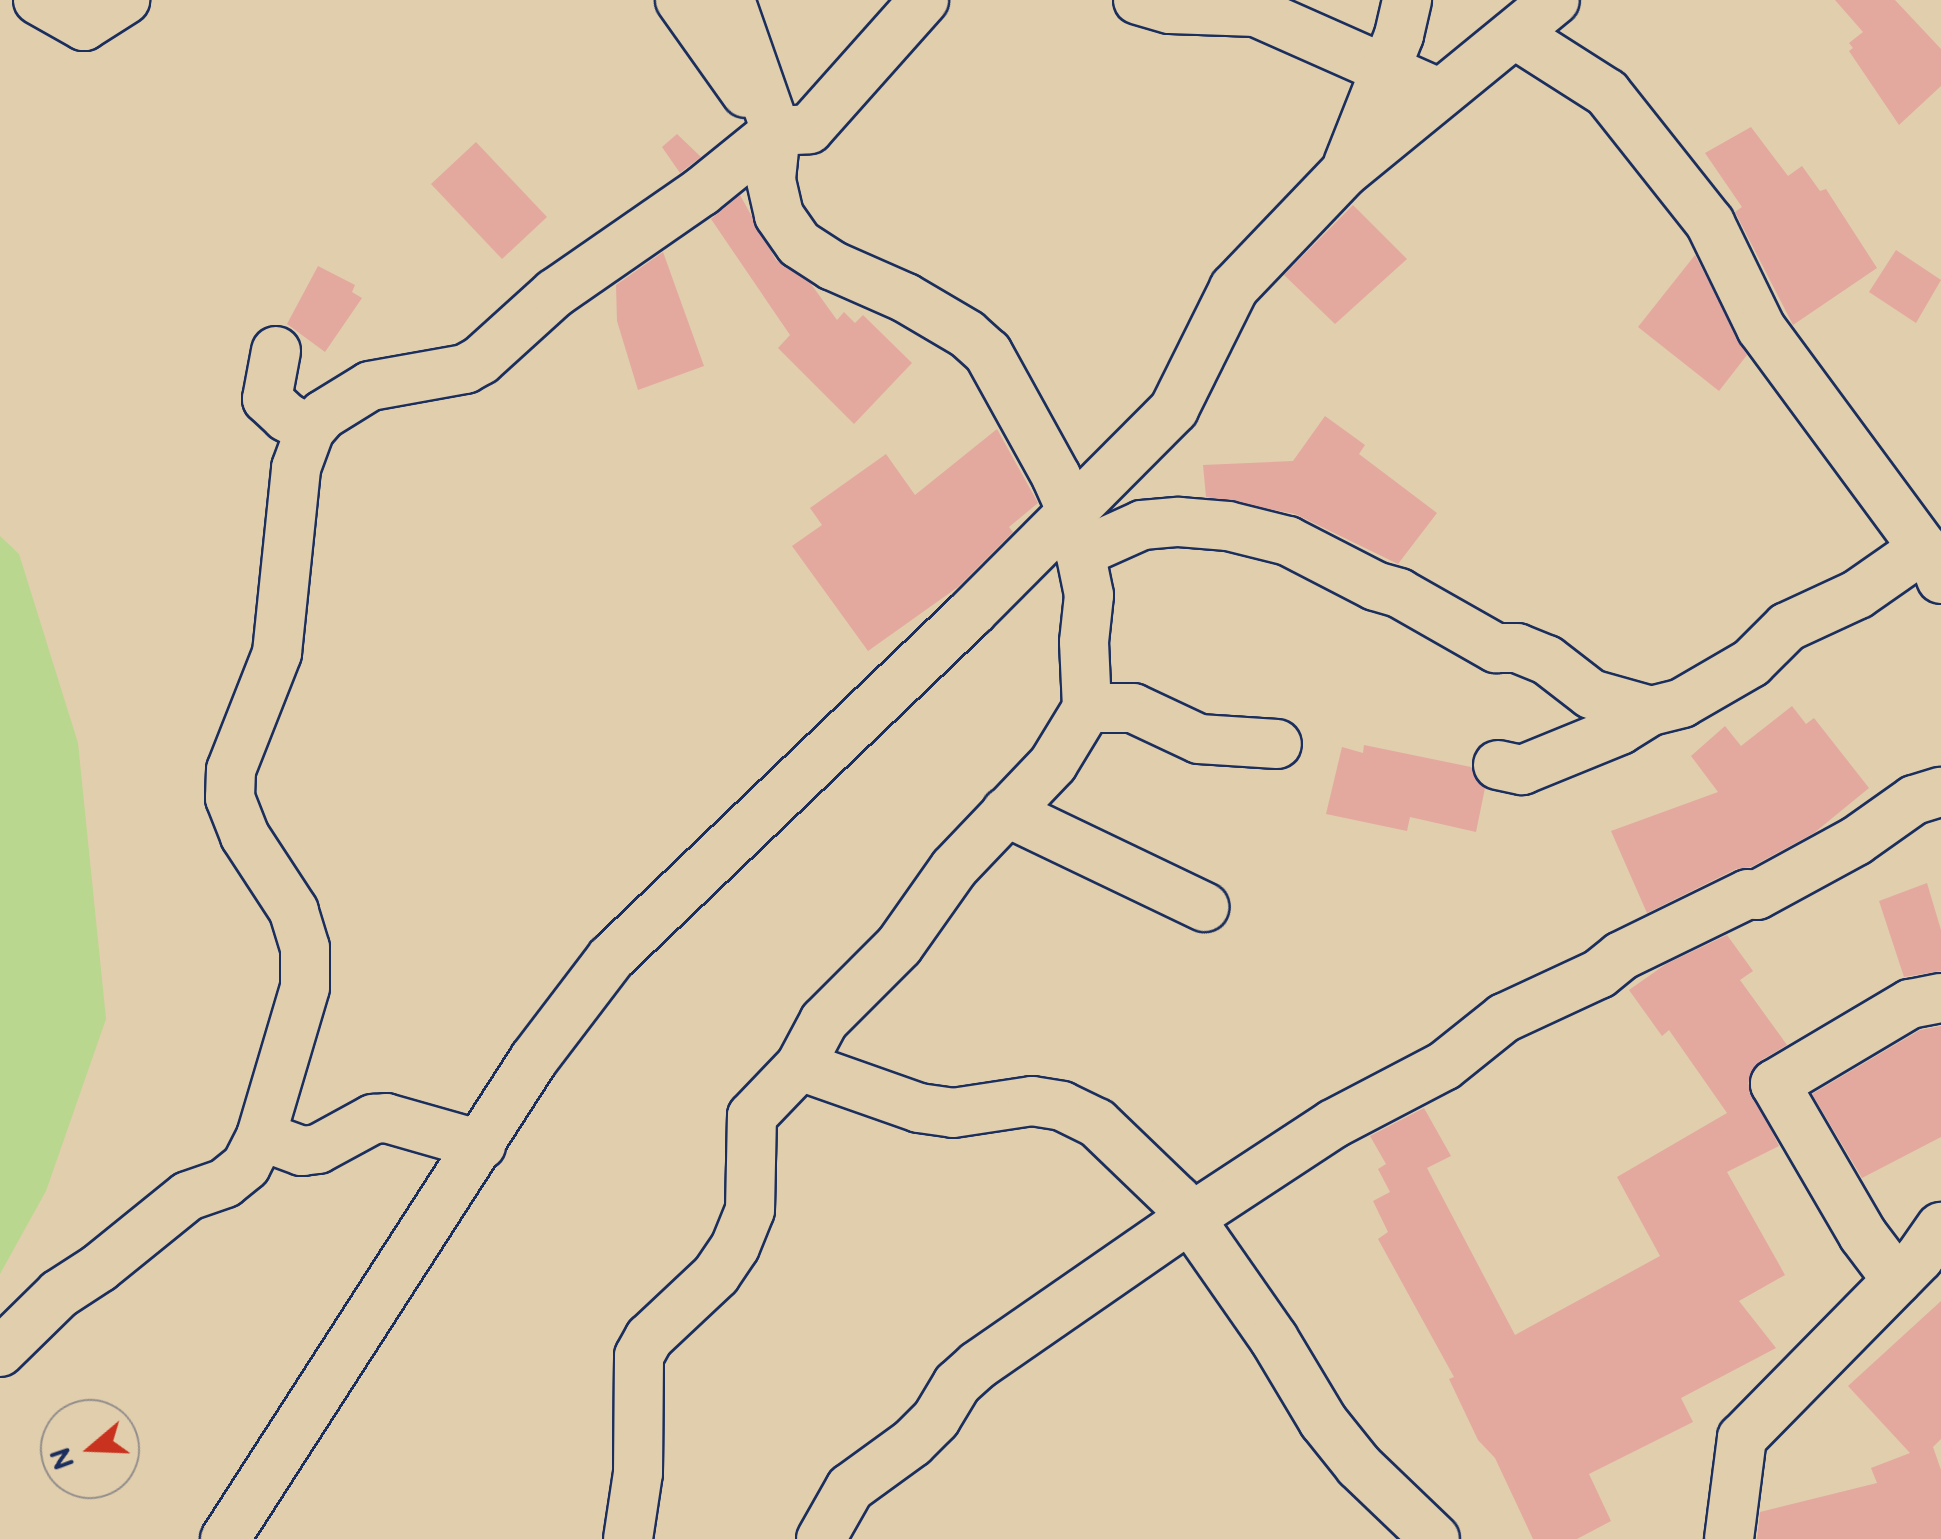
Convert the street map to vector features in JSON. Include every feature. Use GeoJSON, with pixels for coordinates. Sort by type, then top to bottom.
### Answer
{"type":"FeatureCollection","features":[{"type":"Feature","properties":{"kind":"street"},"geometry":{"type":"LineString","coordinates":[[38,0],[84,26],[125,0]]}},
{"type":"Feature","properties":{"kind":"street"},"geometry":{"type":"LineString","coordinates":[[680,0],[776,131]]}},
{"type":"Feature","properties":{"kind":"street"},"geometry":{"type":"LineString","coordinates":[[628,1539],[638,1473],[639,1356],[649,1338],[716,1276],[735,1247],[750,1210],[752,1116],[800,1066],[824,1021],[899,946],[954,868],[1053,764],[1087,708],[1084,642],[1089,595],[1076,533],[988,353],[967,334],[906,298],[833,266],[799,244],[779,215],[770,179],[776,131],[730,0]]}},
{"type":"Feature","properties":{"kind":"street"},"geometry":{"type":"LineString","coordinates":[[0,1352],[59,1294],[99,1268],[188,1196],[225,1183],[246,1166],[262,1136],[305,987],[305,948],[294,911],[245,836],[230,798],[231,770],[277,653],[296,468],[310,430],[323,415],[370,386],[465,368],[481,360],[555,293],[702,192],[776,131],[809,129],[924,0]]}},
{"type":"Feature","properties":{"kind":"street"},"geometry":{"type":"LineString","coordinates":[[1138,0],[1170,8],[1258,6],[1439,92]]}},
{"type":"Feature","properties":{"kind":"street"},"geometry":{"type":"LineString","coordinates":[[1344,172],[1386,69],[1407,0]]}},
{"type":"Feature","properties":{"kind":"street"},"geometry":{"type":"LineString","coordinates":[[225,1539],[534,1060],[611,958],[1076,533],[1174,409],[1234,288],[1344,172],[1555,0]]}},
{"type":"Feature","properties":{"kind":"street"},"geometry":{"type":"LineString","coordinates":[[1498,766],[1522,770],[1620,730],[1650,711],[1682,704],[1761,656],[1788,627],[1936,564],[1761,328],[1710,223],[1607,93],[1516,35]]}},
{"type":"Feature","properties":{"kind":"street"},"geometry":{"type":"LineString","coordinates":[[276,351],[267,399],[286,417],[310,430]]}},
{"type":"Feature","properties":{"kind":"street"},"geometry":{"type":"LineString","coordinates":[[1076,533],[1179,522],[1228,526],[1288,541],[1376,586],[1400,593],[1496,648],[1517,648],[1547,660],[1590,694],[1650,711]]}},
{"type":"Feature","properties":{"kind":"street"},"geometry":{"type":"LineString","coordinates":[[1087,708],[1132,708],[1199,739],[1277,744]]}},
{"type":"Feature","properties":{"kind":"street"},"geometry":{"type":"LineString","coordinates":[[821,1539],[850,1488],[912,1443],[936,1419],[957,1384],[978,1365],[1190,1218],[1332,1124],[1444,1066],[1504,1018],[1599,974],[1621,956],[1748,894],[1757,896],[1826,859],[1914,800],[1941,792]]}},
{"type":"Feature","properties":{"kind":"street"},"geometry":{"type":"LineString","coordinates":[[1006,812],[1204,907]]}},
{"type":"Feature","properties":{"kind":"street"},"geometry":{"type":"LineString","coordinates":[[1896,1280],[1863,1234],[1775,1084],[1910,1004],[1941,998]]}},
{"type":"Feature","properties":{"kind":"street"},"geometry":{"type":"LineString","coordinates":[[800,1066],[880,1097],[953,1113],[1032,1101],[1062,1106],[1119,1140],[1190,1218],[1274,1340],[1323,1422],[1359,1466],[1434,1539]]}},
{"type":"Feature","properties":{"kind":"street"},"geometry":{"type":"LineString","coordinates":[[262,1136],[302,1151],[318,1149],[373,1120],[386,1118],[481,1145]]}},
{"type":"Feature","properties":{"kind":"street"},"geometry":{"type":"LineString","coordinates":[[1729,1539],[1742,1438],[1896,1280],[1941,1227]]}},
{"type":"Feature","properties":{"kind":"green space"},"geometry":{"type":"Polygon","coordinates":[[[0,536],[19,554],[78,743],[106,1019],[46,1191],[0,1274],[0,536]]]}},
{"type":"Feature","properties":{"kind":"building"},"geometry":{"type":"Polygon","coordinates":[[[1835,0],[1895,0],[1941,49],[1941,86],[1899,125],[1849,51],[1853,48],[1849,43],[1863,32],[1835,0]]]}},
{"type":"Feature","properties":{"kind":"building"},"geometry":{"type":"Polygon","coordinates":[[[1751,127],[1788,176],[1802,166],[1820,191],[1826,189],[1877,268],[1793,325],[1735,212],[1742,207],[1705,153],[1751,127]]]}},
{"type":"Feature","properties":{"kind":"building"},"geometry":{"type":"Polygon","coordinates":[[[677,134],[701,157],[680,173],[662,147],[677,134]]]}},
{"type":"Feature","properties":{"kind":"building"},"geometry":{"type":"Polygon","coordinates":[[[476,142],[547,217],[502,259],[431,184],[476,142]]]}},
{"type":"Feature","properties":{"kind":"building"},"geometry":{"type":"Polygon","coordinates":[[[740,195],[776,260],[811,284],[837,320],[844,312],[855,323],[863,315],[912,363],[854,424],[778,348],[790,335],[711,219],[740,195]]]}},
{"type":"Feature","properties":{"kind":"building"},"geometry":{"type":"Polygon","coordinates":[[[1353,205],[1407,259],[1335,324],[1284,275],[1353,205]]]}},
{"type":"Feature","properties":{"kind":"building"},"geometry":{"type":"Polygon","coordinates":[[[1896,250],[1941,280],[1916,323],[1869,292],[1896,250]]]}},
{"type":"Feature","properties":{"kind":"building"},"geometry":{"type":"Polygon","coordinates":[[[663,252],[704,366],[638,390],[617,321],[616,285],[663,252]]]}},
{"type":"Feature","properties":{"kind":"building"},"geometry":{"type":"Polygon","coordinates":[[[1695,255],[1747,355],[1719,391],[1638,327],[1695,255]]]}},
{"type":"Feature","properties":{"kind":"building"},"geometry":{"type":"Polygon","coordinates":[[[318,266],[355,285],[352,292],[362,298],[325,352],[287,324],[318,266]]]}},
{"type":"Feature","properties":{"kind":"building"},"geometry":{"type":"Polygon","coordinates":[[[1325,416],[1365,445],[1359,454],[1437,513],[1398,564],[1295,514],[1206,497],[1203,465],[1293,461],[1325,416]]]}},
{"type":"Feature","properties":{"kind":"building"},"geometry":{"type":"Polygon","coordinates":[[[997,429],[1038,503],[1009,527],[1013,532],[958,587],[868,651],[792,546],[822,525],[810,508],[886,454],[915,495],[997,429]]]}},
{"type":"Feature","properties":{"kind":"building"},"geometry":{"type":"Polygon","coordinates":[[[1792,706],[1806,724],[1814,718],[1869,788],[1814,833],[1751,867],[1736,869],[1647,913],[1611,831],[1718,792],[1691,756],[1725,726],[1741,746],[1792,706]]]}},
{"type":"Feature","properties":{"kind":"building"},"geometry":{"type":"Polygon","coordinates":[[[1364,745],[1471,767],[1485,788],[1476,832],[1410,817],[1407,831],[1326,814],[1342,747],[1363,753],[1364,745]]]}},
{"type":"Feature","properties":{"kind":"building"},"geometry":{"type":"Polygon","coordinates":[[[1927,883],[1941,930],[1941,971],[1904,977],[1879,901],[1927,883]]]}},
{"type":"Feature","properties":{"kind":"building"},"geometry":{"type":"Polygon","coordinates":[[[1727,935],[1753,971],[1740,980],[1787,1045],[1760,1061],[1748,1083],[1779,1146],[1727,1172],[1785,1275],[1739,1301],[1776,1348],[1681,1398],[1693,1422],[1589,1474],[1611,1521],[1577,1539],[1533,1539],[1495,1458],[1478,1440],[1449,1379],[1454,1377],[1378,1239],[1388,1232],[1373,1201],[1390,1192],[1378,1169],[1386,1164],[1370,1136],[1424,1108],[1451,1156],[1427,1168],[1515,1335],[1660,1256],[1617,1177],[1727,1113],[1669,1030],[1662,1036],[1629,990],[1666,964],[1727,935]]]}},
{"type":"Feature","properties":{"kind":"building"},"geometry":{"type":"Polygon","coordinates":[[[1941,1026],[1941,1137],[1862,1178],[1812,1094],[1920,1030],[1941,1026]]]}},
{"type":"Feature","properties":{"kind":"building"},"geometry":{"type":"Polygon","coordinates":[[[1941,1301],[1941,1439],[1933,1447],[1941,1470],[1941,1539],[1757,1539],[1760,1512],[1877,1483],[1871,1468],[1910,1453],[1848,1386],[1941,1301]]]}}]}
